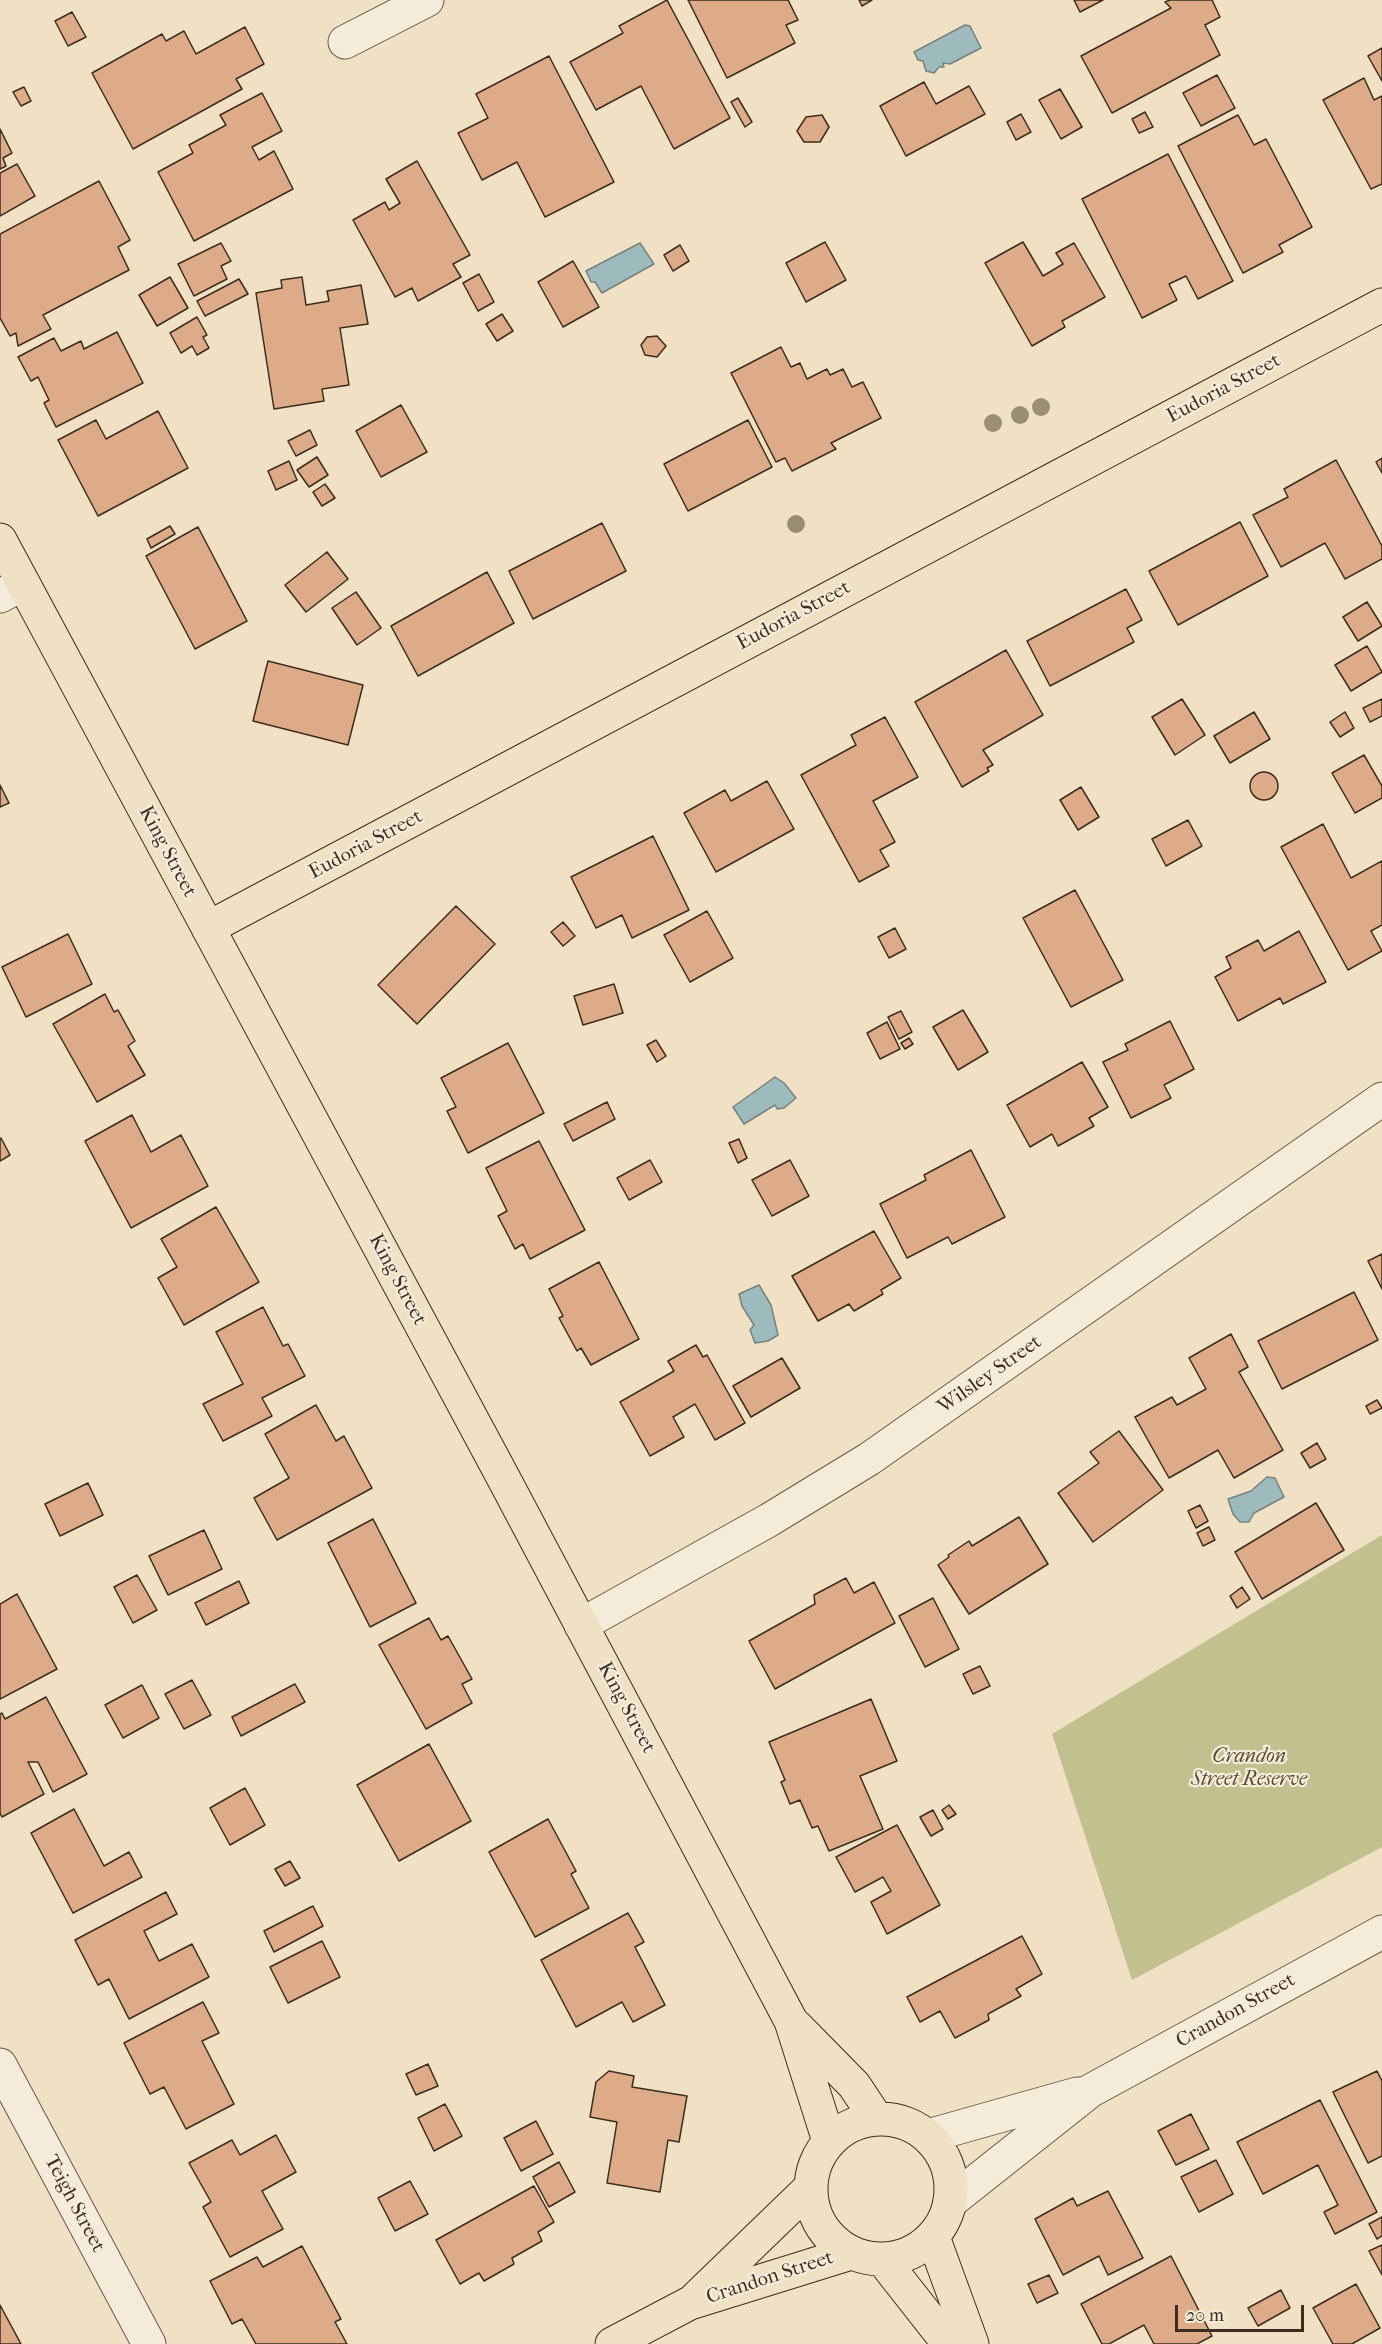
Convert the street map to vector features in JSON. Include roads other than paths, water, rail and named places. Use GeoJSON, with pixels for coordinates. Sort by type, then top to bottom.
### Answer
{"type":"FeatureCollection","features":[{"type":"Feature","properties":{"kind":"main road","name":"Eudoria Street"},"geometry":{"type":"LineString","coordinates":[[208,928],[1382,305]]}},
{"type":"Feature","properties":{"kind":"main road","name":"King Street"},"geometry":{"type":"LineString","coordinates":[[0,540],[11,590],[208,928],[791,2021],[829,2141]]}},
{"type":"Feature","properties":{"kind":"main road","name":"King Street"},"geometry":{"type":"LineString","coordinates":[[791,2021],[854,2085],[876,2118]]}},
{"type":"Feature","properties":{"kind":"main road"},"geometry":{"type":"LineString","coordinates":[[876,2118],[895,2120],[913,2126],[928,2136],[943,2155],[950,2178],[950,2202],[944,2220],[933,2237],[918,2249],[901,2257],[883,2260],[851,2253],[834,2242],[820,2226],[813,2207],[811,2187],[816,2162],[829,2141],[842,2130],[858,2122],[876,2118]]}},
{"type":"Feature","properties":{"kind":"main road","name":"Crandon Street"},"geometry":{"type":"LineString","coordinates":[[690,2303],[811,2187]]}},
{"type":"Feature","properties":{"kind":"main road"},"geometry":{"type":"LineString","coordinates":[[933,2237],[972,2344]]}},
{"type":"Feature","properties":{"kind":"main road","name":"Crandon Street"},"geometry":{"type":"LineString","coordinates":[[612,2344],[690,2303],[851,2253]]}},
{"type":"Feature","properties":{"kind":"main road"},"geometry":{"type":"LineString","coordinates":[[883,2260],[949,2344]]}},
{"type":"Feature","properties":{"kind":"street"},"geometry":{"type":"LineString","coordinates":[[345,42],[427,0]]}},
{"type":"Feature","properties":{"kind":"street","name":"Wilsley Street"},"geometry":{"type":"LineString","coordinates":[[581,1625],[769,1520],[869,1459],[1382,1099]]}},
{"type":"Feature","properties":{"kind":"street","name":"Crandon Street"},"geometry":{"type":"LineString","coordinates":[[950,2202],[1090,2091],[1382,1932]]}},
{"type":"Feature","properties":{"kind":"street","name":"Teigh Street"},"geometry":{"type":"LineString","coordinates":[[0,2065],[149,2344]]}},
{"type":"Feature","properties":{"kind":"street","name":"Crandon Street"},"geometry":{"type":"LineString","coordinates":[[928,2136],[1090,2091]]}},
{"type":"Feature","properties":{"kind":"water"},"geometry":{"type":"Polygon","coordinates":[[[965,25],[970,26],[981,48],[950,64],[943,63],[944,67],[939,67],[934,73],[926,71],[923,61],[918,60],[914,52],[965,25]]]}},
{"type":"Feature","properties":{"kind":"water"},"geometry":{"type":"Polygon","coordinates":[[[640,243],[654,264],[602,293],[595,282],[591,282],[586,271],[640,243]]]}},
{"type":"Feature","properties":{"kind":"water"},"geometry":{"type":"Polygon","coordinates":[[[775,1077],[784,1083],[796,1098],[784,1108],[777,1109],[775,1105],[744,1124],[733,1107],[775,1077]]]}},
{"type":"Feature","properties":{"kind":"water"},"geometry":{"type":"Polygon","coordinates":[[[759,1285],[771,1305],[778,1335],[768,1341],[755,1343],[750,1330],[754,1325],[742,1306],[739,1294],[759,1285]]]}},
{"type":"Feature","properties":{"kind":"water"},"geometry":{"type":"Polygon","coordinates":[[[1267,1477],[1275,1478],[1284,1497],[1254,1513],[1249,1522],[1240,1522],[1233,1514],[1228,1499],[1251,1491],[1267,1477]]]}},
{"type":"Feature","properties":{"kind":"park label","name":"Crandon Street Reserve"},"geometry":{"type":"Point","coordinates":[1249,1768]}}]}
